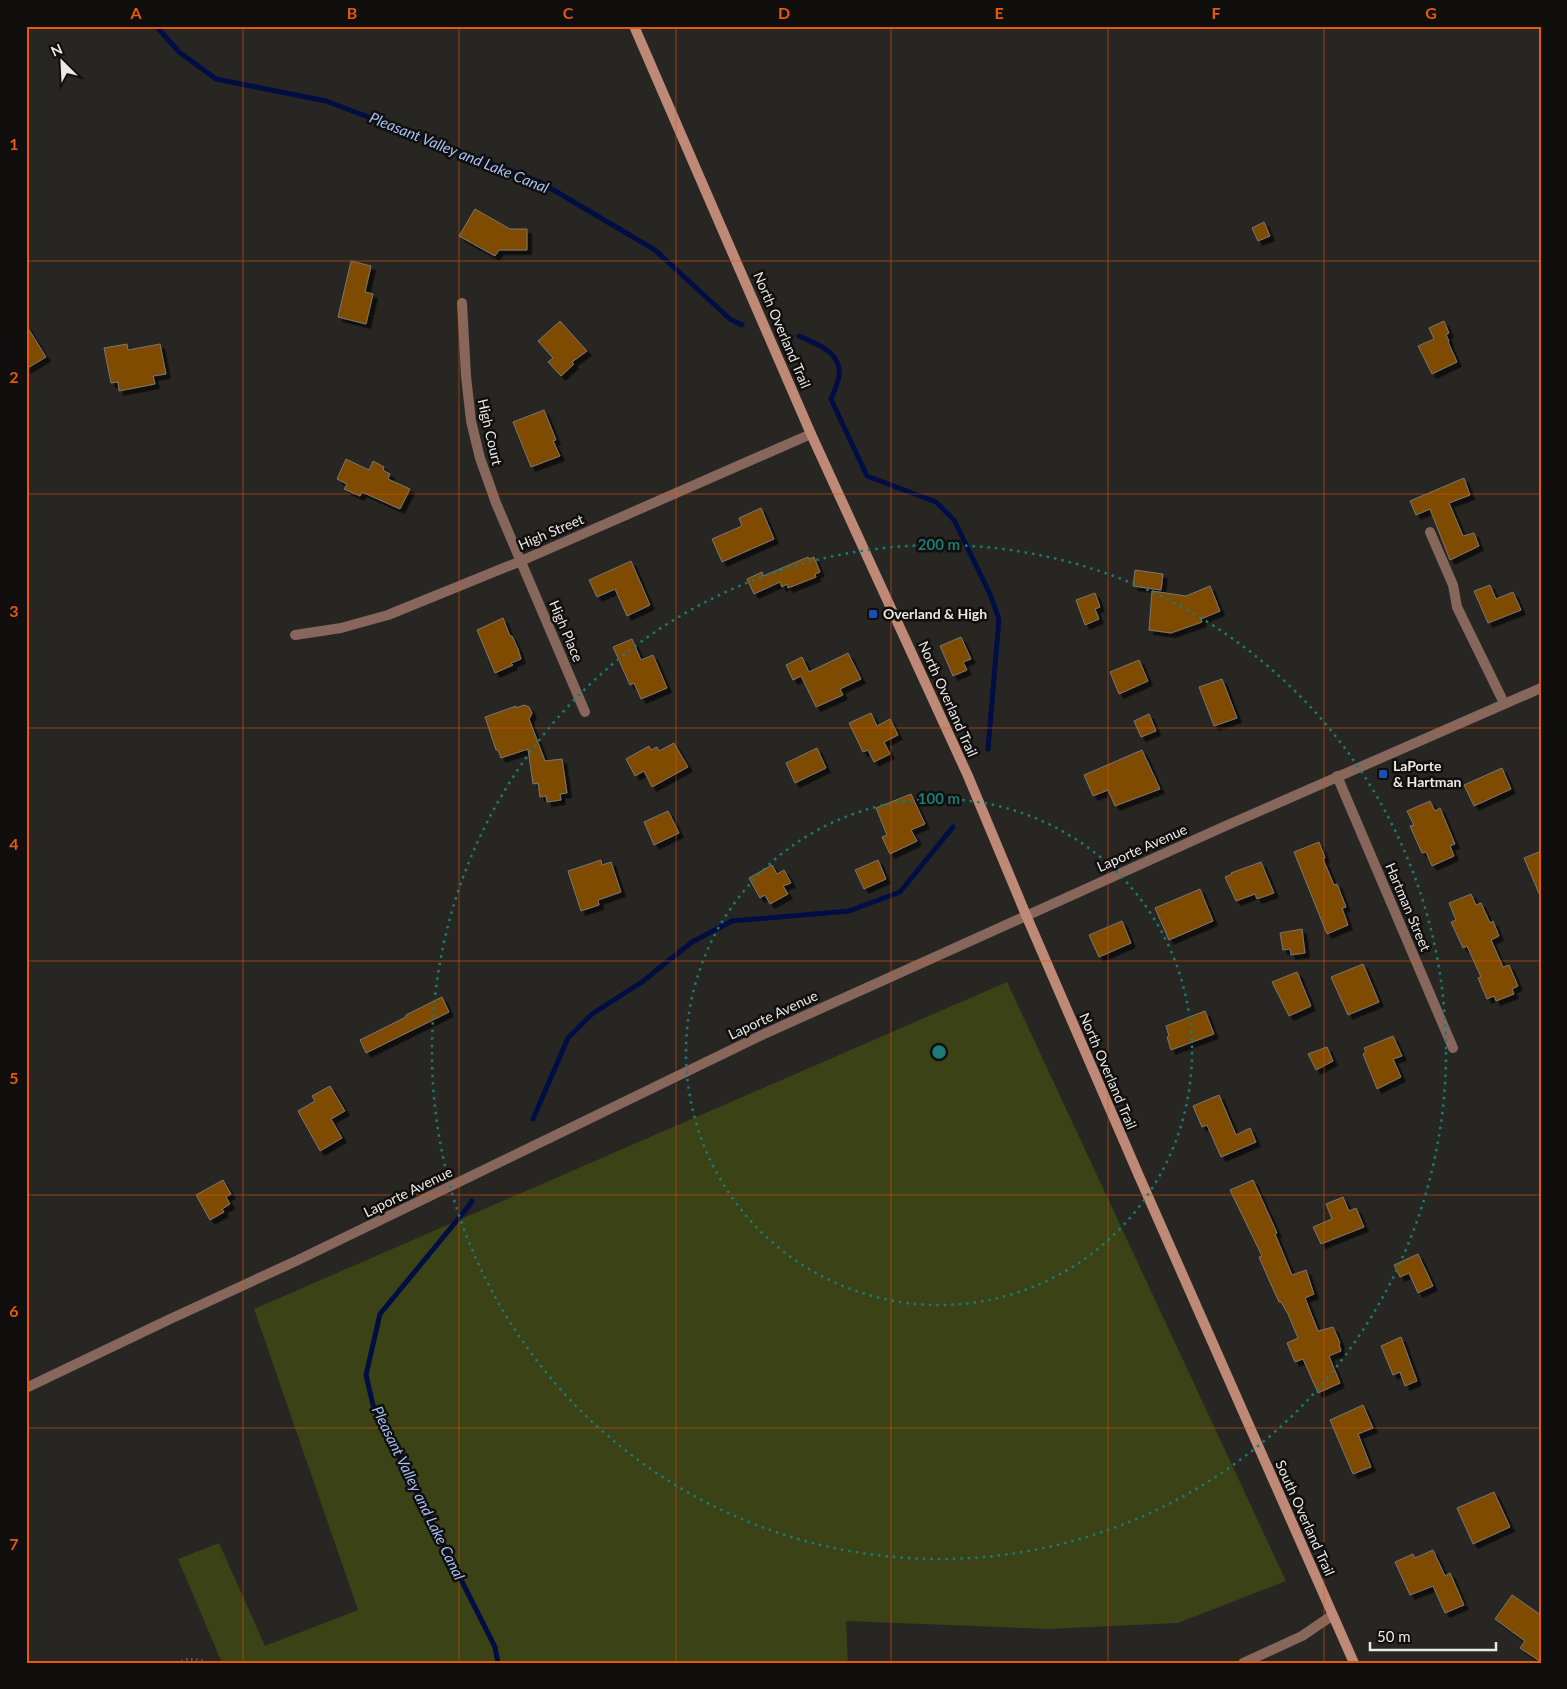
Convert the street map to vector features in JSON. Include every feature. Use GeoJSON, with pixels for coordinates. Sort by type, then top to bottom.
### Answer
{"type":"FeatureCollection","features":[{"type":"Feature","properties":{"kind":"main road","name":"North Overland Trail"},"geometry":{"type":"LineString","coordinates":[[634,26],[811,434],[958,754],[1026,915],[1231,1385]]}},
{"type":"Feature","properties":{"kind":"main road","name":"South Overland Trail"},"geometry":{"type":"LineString","coordinates":[[1231,1385],[1354,1663]]}},
{"type":"Feature","properties":{"kind":"street","name":"High Court"},"geometry":{"type":"LineString","coordinates":[[462,303],[466,376],[473,430],[486,476],[521,561]]}},
{"type":"Feature","properties":{"kind":"street","name":"High Street"},"geometry":{"type":"LineString","coordinates":[[295,635],[341,628],[388,615],[521,561],[811,434]]}},
{"type":"Feature","properties":{"kind":"street"},"geometry":{"type":"LineString","coordinates":[[1430,532],[1453,585],[1457,607],[1504,703]]}},
{"type":"Feature","properties":{"kind":"street","name":"High Place"},"geometry":{"type":"LineString","coordinates":[[521,561],[585,712]]}},
{"type":"Feature","properties":{"kind":"street","name":"Laporte Avenue"},"geometry":{"type":"LineString","coordinates":[[26,1388],[296,1261],[762,1035],[1337,776],[1541,688]]}},
{"type":"Feature","properties":{"kind":"street","name":"Hartman Street"},"geometry":{"type":"LineString","coordinates":[[1337,776],[1453,1048]]}},
{"type":"Feature","properties":{"kind":"street"},"geometry":{"type":"LineString","coordinates":[[1243,1663],[1302,1636],[1333,1615]]}},
{"type":"Feature","properties":{"kind":"path"},"geometry":{"type":"LineString","coordinates":[[177,1663],[189,1659],[205,1661],[207,1663]]}},
{"type":"Feature","properties":{"kind":"green space"},"geometry":{"type":"Polygon","coordinates":[[[1007,982],[1286,1581],[1178,1623],[1047,1629],[846,1621],[848,1663],[222,1663],[178,1559],[219,1543],[265,1646],[358,1610],[254,1309],[1007,982]]]}},
{"type":"Feature","properties":{"kind":"building"},"geometry":{"type":"Polygon","coordinates":[[[475,209],[510,229],[527,229],[527,250],[499,250],[495,256],[459,236],[475,209]]]}},
{"type":"Feature","properties":{"kind":"building"},"geometry":{"type":"Polygon","coordinates":[[[1264,222],[1270,236],[1258,241],[1252,228],[1264,222]]]}},
{"type":"Feature","properties":{"kind":"building"},"geometry":{"type":"Polygon","coordinates":[[[351,261],[371,266],[365,292],[373,294],[366,324],[338,317],[351,261]]]}},
{"type":"Feature","properties":{"kind":"building"},"geometry":{"type":"Polygon","coordinates":[[[560,321],[587,351],[572,362],[574,364],[561,376],[548,362],[553,358],[538,341],[560,321]]]}},
{"type":"Feature","properties":{"kind":"building"},"geometry":{"type":"Polygon","coordinates":[[[1444,321],[1449,333],[1446,335],[1448,342],[1457,362],[1432,374],[1418,346],[1434,339],[1429,328],[1444,321]]]}},
{"type":"Feature","properties":{"kind":"building"},"geometry":{"type":"Polygon","coordinates":[[[26,325],[46,357],[26,369],[26,325]]]}},
{"type":"Feature","properties":{"kind":"building"},"geometry":{"type":"Polygon","coordinates":[[[127,344],[128,350],[160,344],[166,374],[153,376],[155,384],[119,391],[118,382],[111,383],[104,348],[127,344]]]}},
{"type":"Feature","properties":{"kind":"building"},"geometry":{"type":"Polygon","coordinates":[[[544,410],[556,440],[553,441],[560,456],[531,467],[513,422],[544,410]]]}},
{"type":"Feature","properties":{"kind":"building"},"geometry":{"type":"Polygon","coordinates":[[[346,459],[369,470],[373,461],[384,467],[383,470],[390,474],[388,479],[410,489],[400,509],[362,492],[360,496],[344,489],[347,484],[337,479],[346,459]]]}},
{"type":"Feature","properties":{"kind":"building"},"geometry":{"type":"Polygon","coordinates":[[[1464,478],[1470,495],[1449,503],[1463,536],[1474,533],[1479,546],[1450,560],[1430,509],[1416,515],[1410,501],[1464,478]]]}},
{"type":"Feature","properties":{"kind":"building"},"geometry":{"type":"Polygon","coordinates":[[[761,508],[774,539],[722,562],[712,539],[742,526],[739,518],[761,508]]]}},
{"type":"Feature","properties":{"kind":"building"},"geometry":{"type":"Polygon","coordinates":[[[808,557],[809,559],[814,557],[820,572],[815,574],[816,577],[788,588],[787,584],[782,587],[780,582],[754,594],[747,579],[762,572],[763,576],[808,557]]]}},
{"type":"Feature","properties":{"kind":"building"},"geometry":{"type":"Polygon","coordinates":[[[631,561],[650,605],[627,616],[615,589],[597,597],[589,580],[631,561]]]}},
{"type":"Feature","properties":{"kind":"building"},"geometry":{"type":"Polygon","coordinates":[[[1135,570],[1163,574],[1161,590],[1133,586],[1135,570]]]}},
{"type":"Feature","properties":{"kind":"building"},"geometry":{"type":"Polygon","coordinates":[[[1490,585],[1496,599],[1513,592],[1521,610],[1488,623],[1474,591],[1490,585]]]}},
{"type":"Feature","properties":{"kind":"building"},"geometry":{"type":"Polygon","coordinates":[[[1210,586],[1220,611],[1201,619],[1202,622],[1171,633],[1149,630],[1152,591],[1186,596],[1210,586]]]}},
{"type":"Feature","properties":{"kind":"building"},"geometry":{"type":"Polygon","coordinates":[[[1095,593],[1100,607],[1095,609],[1099,619],[1085,625],[1076,600],[1095,593]]]}},
{"type":"Feature","properties":{"kind":"building"},"geometry":{"type":"Polygon","coordinates":[[[503,618],[521,659],[495,673],[477,630],[503,618]]]}},
{"type":"Feature","properties":{"kind":"building"},"geometry":{"type":"Polygon","coordinates":[[[961,637],[971,659],[963,662],[967,670],[953,676],[940,646],[961,637]]]}},
{"type":"Feature","properties":{"kind":"building"},"geometry":{"type":"Polygon","coordinates":[[[632,639],[641,660],[653,655],[667,688],[641,699],[634,683],[630,685],[613,647],[632,639]]]}},
{"type":"Feature","properties":{"kind":"building"},"geometry":{"type":"Polygon","coordinates":[[[848,653],[861,679],[840,689],[843,695],[816,707],[801,676],[793,680],[786,665],[802,657],[809,672],[848,653]]]}},
{"type":"Feature","properties":{"kind":"building"},"geometry":{"type":"Polygon","coordinates":[[[1139,660],[1148,681],[1119,694],[1110,672],[1139,660]]]}},
{"type":"Feature","properties":{"kind":"building"},"geometry":{"type":"Polygon","coordinates":[[[1222,679],[1237,718],[1214,726],[1199,687],[1222,679]]]}},
{"type":"Feature","properties":{"kind":"building"},"geometry":{"type":"Polygon","coordinates":[[[524,705],[529,707],[532,713],[529,719],[545,761],[562,759],[567,793],[560,794],[561,800],[547,802],[546,796],[540,797],[538,783],[533,784],[528,749],[501,758],[498,750],[496,750],[485,717],[524,705]]]}},
{"type":"Feature","properties":{"kind":"building"},"geometry":{"type":"Polygon","coordinates":[[[871,713],[877,726],[890,719],[898,735],[884,742],[890,754],[874,762],[868,750],[863,752],[849,723],[871,713]]]}},
{"type":"Feature","properties":{"kind":"building"},"geometry":{"type":"Polygon","coordinates":[[[1149,714],[1156,731],[1141,737],[1134,721],[1149,714]]]}},
{"type":"Feature","properties":{"kind":"building"},"geometry":{"type":"Polygon","coordinates":[[[674,743],[688,767],[652,787],[644,771],[635,776],[626,759],[649,746],[651,750],[657,747],[659,751],[674,743]]]}},
{"type":"Feature","properties":{"kind":"building"},"geometry":{"type":"Polygon","coordinates":[[[817,748],[826,768],[795,783],[786,763],[817,748]]]}},
{"type":"Feature","properties":{"kind":"building"},"geometry":{"type":"Polygon","coordinates":[[[1142,750],[1160,789],[1115,806],[1108,790],[1093,796],[1084,775],[1142,750]]]}},
{"type":"Feature","properties":{"kind":"building"},"geometry":{"type":"Polygon","coordinates":[[[1502,768],[1511,789],[1474,806],[1464,785],[1502,768]]]}},
{"type":"Feature","properties":{"kind":"building"},"geometry":{"type":"Polygon","coordinates":[[[911,794],[925,824],[911,830],[917,841],[890,854],[882,837],[887,835],[876,808],[911,794]]]}},
{"type":"Feature","properties":{"kind":"building"},"geometry":{"type":"Polygon","coordinates":[[[1430,801],[1435,811],[1440,808],[1455,844],[1450,846],[1454,856],[1432,866],[1426,852],[1422,853],[1410,826],[1414,825],[1407,811],[1430,801]]]}},
{"type":"Feature","properties":{"kind":"building"},"geometry":{"type":"Polygon","coordinates":[[[668,811],[679,833],[654,845],[644,822],[668,811]]]}},
{"type":"Feature","properties":{"kind":"building"},"geometry":{"type":"Polygon","coordinates":[[[1319,842],[1325,858],[1323,859],[1334,885],[1337,884],[1346,907],[1342,908],[1348,925],[1327,934],[1294,852],[1319,842]]]}},
{"type":"Feature","properties":{"kind":"building"},"geometry":{"type":"Polygon","coordinates":[[[1541,851],[1541,898],[1524,858],[1541,851]]]}},
{"type":"Feature","properties":{"kind":"building"},"geometry":{"type":"Polygon","coordinates":[[[601,860],[602,865],[611,862],[621,892],[598,900],[599,905],[581,911],[568,871],[601,860]]]}},
{"type":"Feature","properties":{"kind":"building"},"geometry":{"type":"Polygon","coordinates":[[[878,860],[886,879],[864,889],[855,870],[878,860]]]}},
{"type":"Feature","properties":{"kind":"building"},"geometry":{"type":"Polygon","coordinates":[[[1261,862],[1274,893],[1257,899],[1255,894],[1236,901],[1225,877],[1261,862]]]}},
{"type":"Feature","properties":{"kind":"building"},"geometry":{"type":"Polygon","coordinates":[[[772,865],[777,874],[784,870],[791,883],[783,886],[788,894],[770,904],[765,895],[760,898],[749,878],[772,865]]]}},
{"type":"Feature","properties":{"kind":"building"},"geometry":{"type":"Polygon","coordinates":[[[1200,889],[1213,921],[1169,940],[1155,908],[1200,889]]]}},
{"type":"Feature","properties":{"kind":"building"},"geometry":{"type":"Polygon","coordinates":[[[1471,894],[1476,905],[1481,903],[1490,923],[1493,921],[1499,936],[1491,940],[1503,967],[1509,965],[1518,986],[1512,989],[1514,994],[1496,1001],[1494,996],[1487,999],[1478,978],[1481,977],[1467,946],[1463,948],[1451,922],[1456,920],[1449,903],[1471,894]]]}},
{"type":"Feature","properties":{"kind":"building"},"geometry":{"type":"Polygon","coordinates":[[[1122,921],[1131,943],[1099,957],[1089,935],[1122,921]]]}},
{"type":"Feature","properties":{"kind":"building"},"geometry":{"type":"Polygon","coordinates":[[[1302,929],[1305,953],[1291,955],[1290,949],[1283,950],[1280,933],[1302,929]]]}},
{"type":"Feature","properties":{"kind":"building"},"geometry":{"type":"Polygon","coordinates":[[[1363,964],[1379,1002],[1348,1015],[1331,977],[1363,964]]]}},
{"type":"Feature","properties":{"kind":"building"},"geometry":{"type":"Polygon","coordinates":[[[1297,972],[1311,1006],[1289,1016],[1272,982],[1297,972]]]}},
{"type":"Feature","properties":{"kind":"building"},"geometry":{"type":"Polygon","coordinates":[[[442,997],[449,1012],[366,1053],[360,1040],[442,997]]]}},
{"type":"Feature","properties":{"kind":"building"},"geometry":{"type":"Polygon","coordinates":[[[1205,1011],[1214,1034],[1171,1050],[1166,1026],[1205,1011]]]}},
{"type":"Feature","properties":{"kind":"building"},"geometry":{"type":"Polygon","coordinates":[[[1393,1036],[1402,1056],[1393,1059],[1401,1077],[1377,1089],[1363,1054],[1366,1052],[1364,1048],[1393,1036]]]}},
{"type":"Feature","properties":{"kind":"building"},"geometry":{"type":"Polygon","coordinates":[[[1327,1047],[1333,1061],[1316,1070],[1308,1054],[1327,1047]]]}},
{"type":"Feature","properties":{"kind":"building"},"geometry":{"type":"Polygon","coordinates":[[[330,1086],[345,1111],[331,1119],[342,1138],[320,1151],[298,1111],[315,1101],[312,1096],[330,1086]]]}},
{"type":"Feature","properties":{"kind":"building"},"geometry":{"type":"Polygon","coordinates":[[[1219,1095],[1236,1135],[1250,1128],[1256,1142],[1221,1157],[1207,1125],[1202,1127],[1193,1106],[1219,1095]]]}},
{"type":"Feature","properties":{"kind":"building"},"geometry":{"type":"Polygon","coordinates":[[[223,1180],[231,1194],[226,1197],[230,1204],[222,1209],[224,1212],[210,1220],[196,1195],[223,1180]]]}},
{"type":"Feature","properties":{"kind":"building"},"geometry":{"type":"Polygon","coordinates":[[[1253,1180],[1277,1233],[1275,1234],[1292,1275],[1306,1270],[1314,1294],[1305,1298],[1318,1331],[1333,1327],[1340,1343],[1341,1351],[1329,1356],[1340,1383],[1318,1393],[1303,1359],[1295,1362],[1287,1343],[1298,1338],[1288,1314],[1281,1302],[1279,1302],[1259,1257],[1262,1256],[1230,1190],[1253,1180]]]}},
{"type":"Feature","properties":{"kind":"building"},"geometry":{"type":"Polygon","coordinates":[[[1343,1197],[1349,1211],[1356,1208],[1364,1227],[1321,1244],[1313,1227],[1332,1219],[1326,1204],[1343,1197]]]}},
{"type":"Feature","properties":{"kind":"building"},"geometry":{"type":"Polygon","coordinates":[[[1418,1254],[1433,1286],[1418,1293],[1409,1273],[1400,1277],[1394,1265],[1418,1254]]]}},
{"type":"Feature","properties":{"kind":"building"},"geometry":{"type":"Polygon","coordinates":[[[1401,1337],[1417,1381],[1405,1386],[1400,1372],[1393,1375],[1381,1346],[1401,1337]]]}},
{"type":"Feature","properties":{"kind":"building"},"geometry":{"type":"Polygon","coordinates":[[[1363,1405],[1373,1428],[1358,1434],[1371,1467],[1353,1474],[1330,1420],[1363,1405]]]}},
{"type":"Feature","properties":{"kind":"building"},"geometry":{"type":"Polygon","coordinates":[[[1494,1492],[1510,1527],[1473,1544],[1457,1508],[1494,1492]]]}},
{"type":"Feature","properties":{"kind":"building"},"geometry":{"type":"Polygon","coordinates":[[[1433,1550],[1445,1576],[1450,1573],[1464,1605],[1445,1613],[1433,1586],[1410,1595],[1395,1562],[1413,1554],[1415,1558],[1433,1550]]]}},
{"type":"Feature","properties":{"kind":"building"},"geometry":{"type":"Polygon","coordinates":[[[1512,1595],[1541,1615],[1541,1662],[1520,1648],[1525,1641],[1495,1619],[1512,1595]]]}},
{"type":"Feature","properties":{"kind":"waterway","name":"Pleasant Valley and Lake Canal"},"geometry":{"type":"LineString","coordinates":[[156,26],[179,52],[216,79],[326,101],[540,182],[655,250],[730,319],[742,325]]}},
{"type":"Feature","properties":{"kind":"waterway","name":"Pleasant Valley and Lake Canal"},"geometry":{"type":"LineString","coordinates":[[799,336],[827,350],[837,361],[839,376],[831,399],[867,476],[936,502],[954,520],[990,594],[999,619],[988,749]]}},
{"type":"Feature","properties":{"kind":"waterway","name":"Pleasant Valley and Lake Canal"},"geometry":{"type":"LineString","coordinates":[[533,1119],[568,1038],[592,1014],[642,982],[692,942],[732,921],[849,911],[900,892],[953,827]]}},
{"type":"Feature","properties":{"kind":"waterway","name":"Pleasant Valley and Lake Canal"},"geometry":{"type":"LineString","coordinates":[[472,1201],[380,1314],[366,1375],[373,1405],[495,1647],[498,1663]]}},
{"type":"Feature","properties":{"kind":"place","name":"Overland & High"},"geometry":{"type":"Point","coordinates":[873,614]}},
{"type":"Feature","properties":{"kind":"place","name":"LaPorte & Hartman"},"geometry":{"type":"Point","coordinates":[1383,774]}}]}
